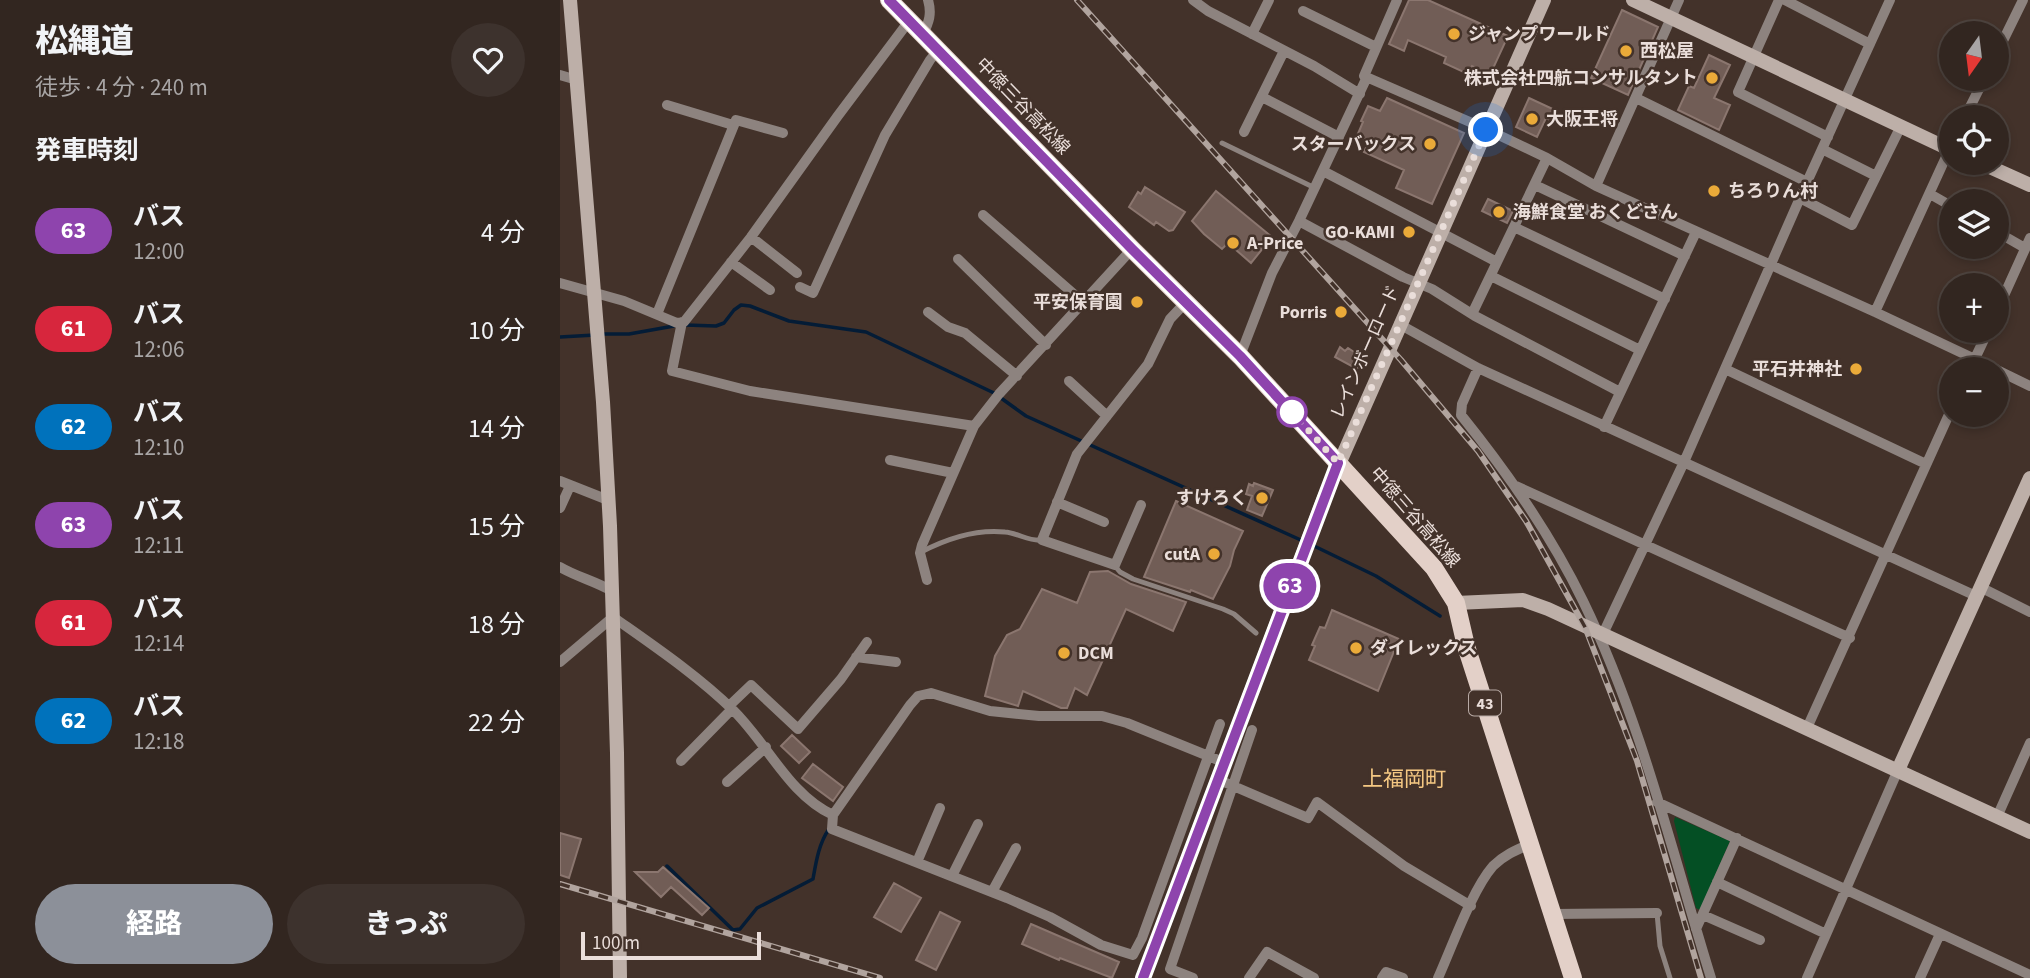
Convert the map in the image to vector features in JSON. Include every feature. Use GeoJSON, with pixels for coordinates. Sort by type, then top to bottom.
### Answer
{"type":"FeatureCollection","features":[{"type":"Feature","properties":{"kind":"main road","name":"中徳三谷高松線"},"geometry":{"type":"LineString","coordinates":[[888,0],[1240,356],[1434,568],[1456,603],[1466,646],[1552,914],[1568,974]]}},
{"type":"Feature","properties":{"kind":"street"},"geometry":{"type":"LineString","coordinates":[[570,0],[608,500],[620,978]]}},
{"type":"Feature","properties":{"kind":"street"},"geometry":{"type":"LineString","coordinates":[[923,34],[930,21],[931,9],[928,0]]}},
{"type":"Feature","properties":{"kind":"street"},"geometry":{"type":"LineString","coordinates":[[1193,0],[1360,94]]}},
{"type":"Feature","properties":{"kind":"street"},"geometry":{"type":"LineString","coordinates":[[1396,0],[1364,76],[1547,158],[1596,186],[1875,312],[1959,357]]}},
{"type":"Feature","properties":{"kind":"street","name":"レインボーロード"},"geometry":{"type":"LineString","coordinates":[[1143,978],[1338,463],[1544,0]]}},
{"type":"Feature","properties":{"kind":"street"},"geometry":{"type":"LineString","coordinates":[[1633,0],[1939,143]]}},
{"type":"Feature","properties":{"kind":"street"},"geometry":{"type":"LineString","coordinates":[[1596,186],[1679,0]]}},
{"type":"Feature","properties":{"kind":"street"},"geometry":{"type":"LineString","coordinates":[[1779,0],[1738,92],[1828,137]]}},
{"type":"Feature","properties":{"kind":"street"},"geometry":{"type":"LineString","coordinates":[[1785,0],[1870,44]]}},
{"type":"Feature","properties":{"kind":"street"},"geometry":{"type":"LineString","coordinates":[[1600,634],[1684,461],[1891,0]]}},
{"type":"Feature","properties":{"kind":"street"},"geometry":{"type":"LineString","coordinates":[[2009,28],[2023,0]]}},
{"type":"Feature","properties":{"kind":"street"},"geometry":{"type":"LineString","coordinates":[[1252,34],[1266,1]]}},
{"type":"Feature","properties":{"kind":"street"},"geometry":{"type":"LineString","coordinates":[[1303,10],[1376,47]]}},
{"type":"Feature","properties":{"kind":"street"},"geometry":{"type":"LineString","coordinates":[[909,21],[751,237],[682,322],[672,371],[750,391],[974,426]]}},
{"type":"Feature","properties":{"kind":"street"},"geometry":{"type":"LineString","coordinates":[[800,287],[813,293],[884,135],[938,50]]}},
{"type":"Feature","properties":{"kind":"street"},"geometry":{"type":"LineString","coordinates":[[1244,132],[1284,51]]}},
{"type":"Feature","properties":{"kind":"street"},"geometry":{"type":"LineString","coordinates":[[560,75],[577,80]]}},
{"type":"Feature","properties":{"kind":"street"},"geometry":{"type":"LineString","coordinates":[[1240,356],[1272,273],[1367,77]]}},
{"type":"Feature","properties":{"kind":"street"},"geometry":{"type":"LineString","coordinates":[[1262,97],[1339,137]]}},
{"type":"Feature","properties":{"kind":"street"},"geometry":{"type":"LineString","coordinates":[[1636,98],[1807,182]]}},
{"type":"Feature","properties":{"kind":"street"},"geometry":{"type":"LineString","coordinates":[[667,105],[733,125]]}},
{"type":"Feature","properties":{"kind":"street"},"geometry":{"type":"LineString","coordinates":[[657,314],[736,120],[783,133]]}},
{"type":"Feature","properties":{"kind":"street"},"geometry":{"type":"LineString","coordinates":[[1800,198],[1852,225],[1900,126]]}},
{"type":"Feature","properties":{"kind":"street"},"geometry":{"type":"LineString","coordinates":[[1822,149],[1876,176]]}},
{"type":"Feature","properties":{"kind":"street"},"geometry":{"type":"LineString","coordinates":[[1472,314],[1547,158]]}},
{"type":"Feature","properties":{"kind":"street"},"geometry":{"type":"LineString","coordinates":[[1323,171],[1497,262]]}},
{"type":"Feature","properties":{"kind":"street"},"geometry":{"type":"LineString","coordinates":[[1875,312],[1939,174]]}},
{"type":"Feature","properties":{"kind":"street"},"geometry":{"type":"LineString","coordinates":[[2008,175],[2030,185]]}},
{"type":"Feature","properties":{"kind":"street"},"geometry":{"type":"LineString","coordinates":[[1535,185],[1685,256]]}},
{"type":"Feature","properties":{"kind":"street"},"geometry":{"type":"LineString","coordinates":[[1930,194],[1939,199]]}},
{"type":"Feature","properties":{"kind":"street"},"geometry":{"type":"LineString","coordinates":[[983,215],[1084,303]]}},
{"type":"Feature","properties":{"kind":"street"},"geometry":{"type":"LineString","coordinates":[[1299,221],[1432,289],[1472,314],[1620,392]]}},
{"type":"Feature","properties":{"kind":"street"},"geometry":{"type":"LineString","coordinates":[[1514,227],[1665,299]]}},
{"type":"Feature","properties":{"kind":"street"},"geometry":{"type":"LineString","coordinates":[[1604,427],[1696,232]]}},
{"type":"Feature","properties":{"kind":"street"},"geometry":{"type":"LineString","coordinates":[[2009,236],[2028,243],[2009,285]]}},
{"type":"Feature","properties":{"kind":"street"},"geometry":{"type":"LineString","coordinates":[[751,237],[797,273]]}},
{"type":"Feature","properties":{"kind":"street"},"geometry":{"type":"LineString","coordinates":[[927,580],[919,553],[974,426],[1132,249]]}},
{"type":"Feature","properties":{"kind":"street"},"geometry":{"type":"LineString","coordinates":[[958,259],[1046,345]]}},
{"type":"Feature","properties":{"kind":"street"},"geometry":{"type":"LineString","coordinates":[[731,262],[770,290]]}},
{"type":"Feature","properties":{"kind":"street"},"geometry":{"type":"LineString","coordinates":[[1491,275],[1640,350]]}},
{"type":"Feature","properties":{"kind":"street"},"geometry":{"type":"LineString","coordinates":[[560,283],[624,301],[677,323],[682,322]]}},
{"type":"Feature","properties":{"kind":"street"},"geometry":{"type":"LineString","coordinates":[[1141,505],[1115,565],[1042,540],[1077,454],[1148,364],[1170,319],[1186,302]]}},
{"type":"Feature","properties":{"kind":"street"},"geometry":{"type":"LineString","coordinates":[[928,312],[948,327],[965,333],[1017,376]]}},
{"type":"Feature","properties":{"kind":"street"},"geometry":{"type":"LineString","coordinates":[[1399,324],[1478,368],[1604,427],[1887,555],[2030,612]]}},
{"type":"Feature","properties":{"kind":"street"},"geometry":{"type":"LineString","coordinates":[[1478,368],[1462,404],[1461,415],[1516,486],[1600,634],[1630,713],[1711,978]]}},
{"type":"Feature","properties":{"kind":"street"},"geometry":{"type":"LineString","coordinates":[[1725,369],[1926,464]]}},
{"type":"Feature","properties":{"kind":"street"},"geometry":{"type":"LineString","coordinates":[[2009,376],[2030,386]]}},
{"type":"Feature","properties":{"kind":"street"},"geometry":{"type":"LineString","coordinates":[[1069,381],[1107,416]]}},
{"type":"Feature","properties":{"kind":"street"},"geometry":{"type":"LineString","coordinates":[[1807,728],[1943,427]]}},
{"type":"Feature","properties":{"kind":"street"},"geometry":{"type":"LineString","coordinates":[[890,460],[953,473]]}},
{"type":"Feature","properties":{"kind":"street"},"geometry":{"type":"LineString","coordinates":[[1807,978],[2030,478]]}},
{"type":"Feature","properties":{"kind":"street"},"geometry":{"type":"LineString","coordinates":[[560,508],[565,484],[608,500]]}},
{"type":"Feature","properties":{"kind":"street"},"geometry":{"type":"LineString","coordinates":[[1516,486],[1850,638]]}},
{"type":"Feature","properties":{"kind":"street"},"geometry":{"type":"LineString","coordinates":[[1057,502],[1104,522]]}},
{"type":"Feature","properties":{"kind":"street"},"geometry":{"type":"LineString","coordinates":[[560,567],[612,591]]}},
{"type":"Feature","properties":{"kind":"street"},"geometry":{"type":"LineString","coordinates":[[1456,603],[1522,600],[1548,609],[2030,832]]}},
{"type":"Feature","properties":{"kind":"street"},"geometry":{"type":"LineString","coordinates":[[560,662],[613,617]]}},
{"type":"Feature","properties":{"kind":"street"},"geometry":{"type":"LineString","coordinates":[[613,617],[731,708],[766,747],[797,788],[820,809],[833,815]]}},
{"type":"Feature","properties":{"kind":"street"},"geometry":{"type":"LineString","coordinates":[[681,761],[751,685],[798,729],[841,679],[867,642]]}},
{"type":"Feature","properties":{"kind":"street"},"geometry":{"type":"LineString","coordinates":[[856,657],[896,662]]}},
{"type":"Feature","properties":{"kind":"street"},"geometry":{"type":"LineString","coordinates":[[1220,724],[1208,755],[1142,938],[1133,955],[1101,944],[1035,910],[832,828],[833,815],[910,705],[925,693],[937,694],[990,712],[1038,716],[1102,716],[1208,755],[1223,762]]}},
{"type":"Feature","properties":{"kind":"street"},"geometry":{"type":"LineString","coordinates":[[1193,978],[1170,969],[1252,730]]}},
{"type":"Feature","properties":{"kind":"street"},"geometry":{"type":"LineString","coordinates":[[1997,817],[2030,743]]}},
{"type":"Feature","properties":{"kind":"street"},"geometry":{"type":"LineString","coordinates":[[727,782],[766,747]]}},
{"type":"Feature","properties":{"kind":"street"},"geometry":{"type":"LineString","coordinates":[[1217,779],[1308,818],[1317,802],[1404,866],[1471,906]]}},
{"type":"Feature","properties":{"kind":"street"},"geometry":{"type":"LineString","coordinates":[[1657,802],[2030,975]]}},
{"type":"Feature","properties":{"kind":"street"},"geometry":{"type":"LineString","coordinates":[[917,862],[940,808]]}},
{"type":"Feature","properties":{"kind":"street"},"geometry":{"type":"LineString","coordinates":[[952,876],[978,824]]}},
{"type":"Feature","properties":{"kind":"street"},"geometry":{"type":"LineString","coordinates":[[1696,929],[1737,838]]}},
{"type":"Feature","properties":{"kind":"street"},"geometry":{"type":"LineString","coordinates":[[1438,978],[1483,880],[1494,865],[1510,852],[1530,844]]}},
{"type":"Feature","properties":{"kind":"street"},"geometry":{"type":"LineString","coordinates":[[992,892],[1016,848]]}},
{"type":"Feature","properties":{"kind":"street"},"geometry":{"type":"LineString","coordinates":[[1717,882],[1826,934]]}},
{"type":"Feature","properties":{"kind":"street"},"geometry":{"type":"LineString","coordinates":[[1552,914],[1657,913]]}},
{"type":"Feature","properties":{"kind":"street"},"geometry":{"type":"LineString","coordinates":[[1703,915],[1760,940]]}},
{"type":"Feature","properties":{"kind":"street"},"geometry":{"type":"LineString","coordinates":[[1920,978],[1940,934]]}},
{"type":"Feature","properties":{"kind":"street"},"geometry":{"type":"LineString","coordinates":[[1249,978],[1267,952],[1314,978]]}},
{"type":"Feature","properties":{"kind":"street"},"geometry":{"type":"LineString","coordinates":[[1382,978],[1386,972],[1403,978]]}},
{"type":"Feature","properties":{"kind":"lane"},"geometry":{"type":"LineString","coordinates":[[1222,143],[1315,188]]}},
{"type":"Feature","properties":{"kind":"lane"},"geometry":{"type":"LineString","coordinates":[[919,553],[979,531],[1007,532],[1035,541],[1042,540]]}},
{"type":"Feature","properties":{"kind":"lane"},"geometry":{"type":"LineString","coordinates":[[1115,565],[1120,572],[1133,579],[1234,614],[1256,633]]}},
{"type":"Feature","properties":{"kind":"lane"},"geometry":{"type":"LineString","coordinates":[[1657,913],[1660,946],[1670,978]]}},
{"type":"Feature","properties":{"kind":"green space"},"geometry":{"type":"Polygon","coordinates":[[[1675,817],[1730,841],[1700,910],[1696,908],[1675,817]]]}},
{"type":"Feature","properties":{"kind":"building"},"geometry":{"type":"Polygon","coordinates":[[[1409,0],[1428,0],[1508,36],[1490,75],[1472,66],[1468,74],[1444,63],[1446,57],[1408,40],[1404,51],[1389,44],[1409,0]]]}},
{"type":"Feature","properties":{"kind":"building"},"geometry":{"type":"Polygon","coordinates":[[[1622,10],[1658,27],[1628,95],[1591,78],[1622,10]]]}},
{"type":"Feature","properties":{"kind":"building"},"geometry":{"type":"Polygon","coordinates":[[[1709,55],[1730,65],[1714,98],[1730,105],[1719,130],[1678,110],[1689,86],[1694,88],[1709,55]]]}},
{"type":"Feature","properties":{"kind":"building"},"geometry":{"type":"Polygon","coordinates":[[[1387,98],[1464,133],[1432,204],[1396,188],[1404,170],[1364,152],[1369,141],[1357,136],[1368,106],[1380,111],[1387,98]]]}},
{"type":"Feature","properties":{"kind":"building"},"geometry":{"type":"Polygon","coordinates":[[[1529,98],[1557,111],[1552,121],[1546,118],[1537,137],[1516,127],[1529,98]]]}},
{"type":"Feature","properties":{"kind":"building"},"geometry":{"type":"Polygon","coordinates":[[[1145,187],[1185,212],[1173,230],[1169,231],[1156,222],[1154,225],[1129,207],[1138,192],[1141,194],[1145,187]]]}},
{"type":"Feature","properties":{"kind":"building"},"geometry":{"type":"Polygon","coordinates":[[[1216,191],[1272,237],[1251,263],[1228,243],[1222,249],[1192,221],[1216,191]]]}},
{"type":"Feature","properties":{"kind":"building","name":"海鮮食堂 おくどさん"},"geometry":{"type":"Polygon","coordinates":[[[1488,199],[1513,211],[1507,223],[1482,211],[1488,199]]]}},
{"type":"Feature","properties":{"kind":"building"},"geometry":{"type":"Polygon","coordinates":[[[1340,347],[1345,351],[1348,348],[1363,358],[1357,369],[1335,357],[1340,347]]]}},
{"type":"Feature","properties":{"kind":"building"},"geometry":{"type":"Polygon","coordinates":[[[1254,483],[1273,490],[1262,516],[1247,510],[1252,496],[1246,494],[1249,484],[1253,486],[1254,483]]]}},
{"type":"Feature","properties":{"kind":"building"},"geometry":{"type":"Polygon","coordinates":[[[1176,501],[1243,531],[1230,566],[1213,599],[1144,577],[1176,501]]]}},
{"type":"Feature","properties":{"kind":"building"},"geometry":{"type":"Polygon","coordinates":[[[1108,571],[1131,584],[1186,602],[1173,631],[1126,609],[1087,695],[1075,688],[1067,708],[1061,708],[1023,691],[1018,706],[985,696],[995,656],[1007,635],[1020,629],[1042,589],[1077,603],[1090,572],[1108,571]]]}},
{"type":"Feature","properties":{"kind":"building"},"geometry":{"type":"Polygon","coordinates":[[[1332,610],[1399,639],[1378,691],[1309,660],[1320,627],[1325,628],[1332,610]]]}},
{"type":"Feature","properties":{"kind":"building"},"geometry":{"type":"Polygon","coordinates":[[[792,735],[810,752],[799,763],[781,746],[792,735]]]}},
{"type":"Feature","properties":{"kind":"building"},"geometry":{"type":"Polygon","coordinates":[[[813,764],[843,787],[833,801],[802,778],[813,764]]]}},
{"type":"Feature","properties":{"kind":"building"},"geometry":{"type":"Polygon","coordinates":[[[560,833],[581,839],[569,878],[560,875],[560,833]]]}},
{"type":"Feature","properties":{"kind":"building"},"geometry":{"type":"Polygon","coordinates":[[[663,867],[709,908],[702,915],[671,887],[661,897],[635,872],[658,872],[663,867]]]}},
{"type":"Feature","properties":{"kind":"building"},"geometry":{"type":"Polygon","coordinates":[[[894,883],[921,898],[901,932],[874,917],[894,883]]]}},
{"type":"Feature","properties":{"kind":"building"},"geometry":{"type":"Polygon","coordinates":[[[940,912],[960,922],[936,970],[916,960],[940,912]]]}},
{"type":"Feature","properties":{"kind":"building"},"geometry":{"type":"Polygon","coordinates":[[[1031,924],[1119,962],[1112,978],[1022,944],[1031,924]]]}},
{"type":"Feature","properties":{"kind":"waterway"},"geometry":{"type":"LineString","coordinates":[[685,325],[716,326],[724,323],[741,305],[789,321],[866,332],[994,393],[1026,416],[1303,541]]}},
{"type":"Feature","properties":{"kind":"waterway"},"geometry":{"type":"LineString","coordinates":[[602,334],[629,334],[674,326]]}},
{"type":"Feature","properties":{"kind":"waterway"},"geometry":{"type":"LineString","coordinates":[[560,337],[595,335]]}},
{"type":"Feature","properties":{"kind":"waterway"},"geometry":{"type":"LineString","coordinates":[[1310,544],[1376,576],[1440,616]]}},
{"type":"Feature","properties":{"kind":"waterway"},"geometry":{"type":"LineString","coordinates":[[667,866],[733,930],[740,929],[757,908],[813,879],[820,846],[829,829]]}},
{"type":"Feature","properties":{"kind":"railway"},"geometry":{"type":"LineString","coordinates":[[1077,0],[1401,360],[1478,451],[1526,521],[1585,627],[1637,761],[1701,978]]}},
{"type":"Feature","properties":{"kind":"railway"},"geometry":{"type":"LineString","coordinates":[[560,884],[880,978]]}},
{"type":"Feature","properties":{"kind":"bus line","name":"63"},"geometry":{"type":"LineString","coordinates":[[889,0],[1240,356],[1338,463],[1143,978]]}},
{"type":"Feature","properties":{"kind":"place","name":"ジャンプワールド"},"geometry":{"type":"Point","coordinates":[1454,34]}},
{"type":"Feature","properties":{"kind":"place","name":"西松屋"},"geometry":{"type":"Point","coordinates":[1626,51]}},
{"type":"Feature","properties":{"kind":"place","name":"株式会社四航コンサルタント"},"geometry":{"type":"Point","coordinates":[1712,78]}},
{"type":"Feature","properties":{"kind":"place","name":"大阪王将"},"geometry":{"type":"Point","coordinates":[1532,119]}},
{"type":"Feature","properties":{"kind":"place","name":"スターバックス"},"geometry":{"type":"Point","coordinates":[1430,144]}},
{"type":"Feature","properties":{"kind":"place","name":"ちろりん村"},"geometry":{"type":"Point","coordinates":[1714,191]}},
{"type":"Feature","properties":{"kind":"place","name":"海鮮食堂 おくどさん"},"geometry":{"type":"Point","coordinates":[1499,212]}},
{"type":"Feature","properties":{"kind":"place","name":"GO-KAMI"},"geometry":{"type":"Point","coordinates":[1409,232]}},
{"type":"Feature","properties":{"kind":"place","name":"A-Price"},"geometry":{"type":"Point","coordinates":[1233,243]}},
{"type":"Feature","properties":{"kind":"place","name":"平安保育園"},"geometry":{"type":"Point","coordinates":[1137,302]}},
{"type":"Feature","properties":{"kind":"place","name":"Porris"},"geometry":{"type":"Point","coordinates":[1341,312]}},
{"type":"Feature","properties":{"kind":"place","name":"平石井神社"},"geometry":{"type":"Point","coordinates":[1856,369]}},
{"type":"Feature","properties":{"kind":"place","name":"すけろく"},"geometry":{"type":"Point","coordinates":[1262,498]}},
{"type":"Feature","properties":{"kind":"place","name":"cutA"},"geometry":{"type":"Point","coordinates":[1214,554]}},
{"type":"Feature","properties":{"kind":"place","name":"ダイレックス"},"geometry":{"type":"Point","coordinates":[1356,648]}},
{"type":"Feature","properties":{"kind":"place","name":"DCM"},"geometry":{"type":"Point","coordinates":[1064,653]}},
{"type":"Feature","properties":{"kind":"district","name":"上福岡町"},"geometry":{"type":"Point","coordinates":[1404,779]}},
{"type":"Feature","properties":{"kind":"route"},"geometry":{"type":"LineString","coordinates":[[1292,412],[1338,463],[1486,130]]}}]}
